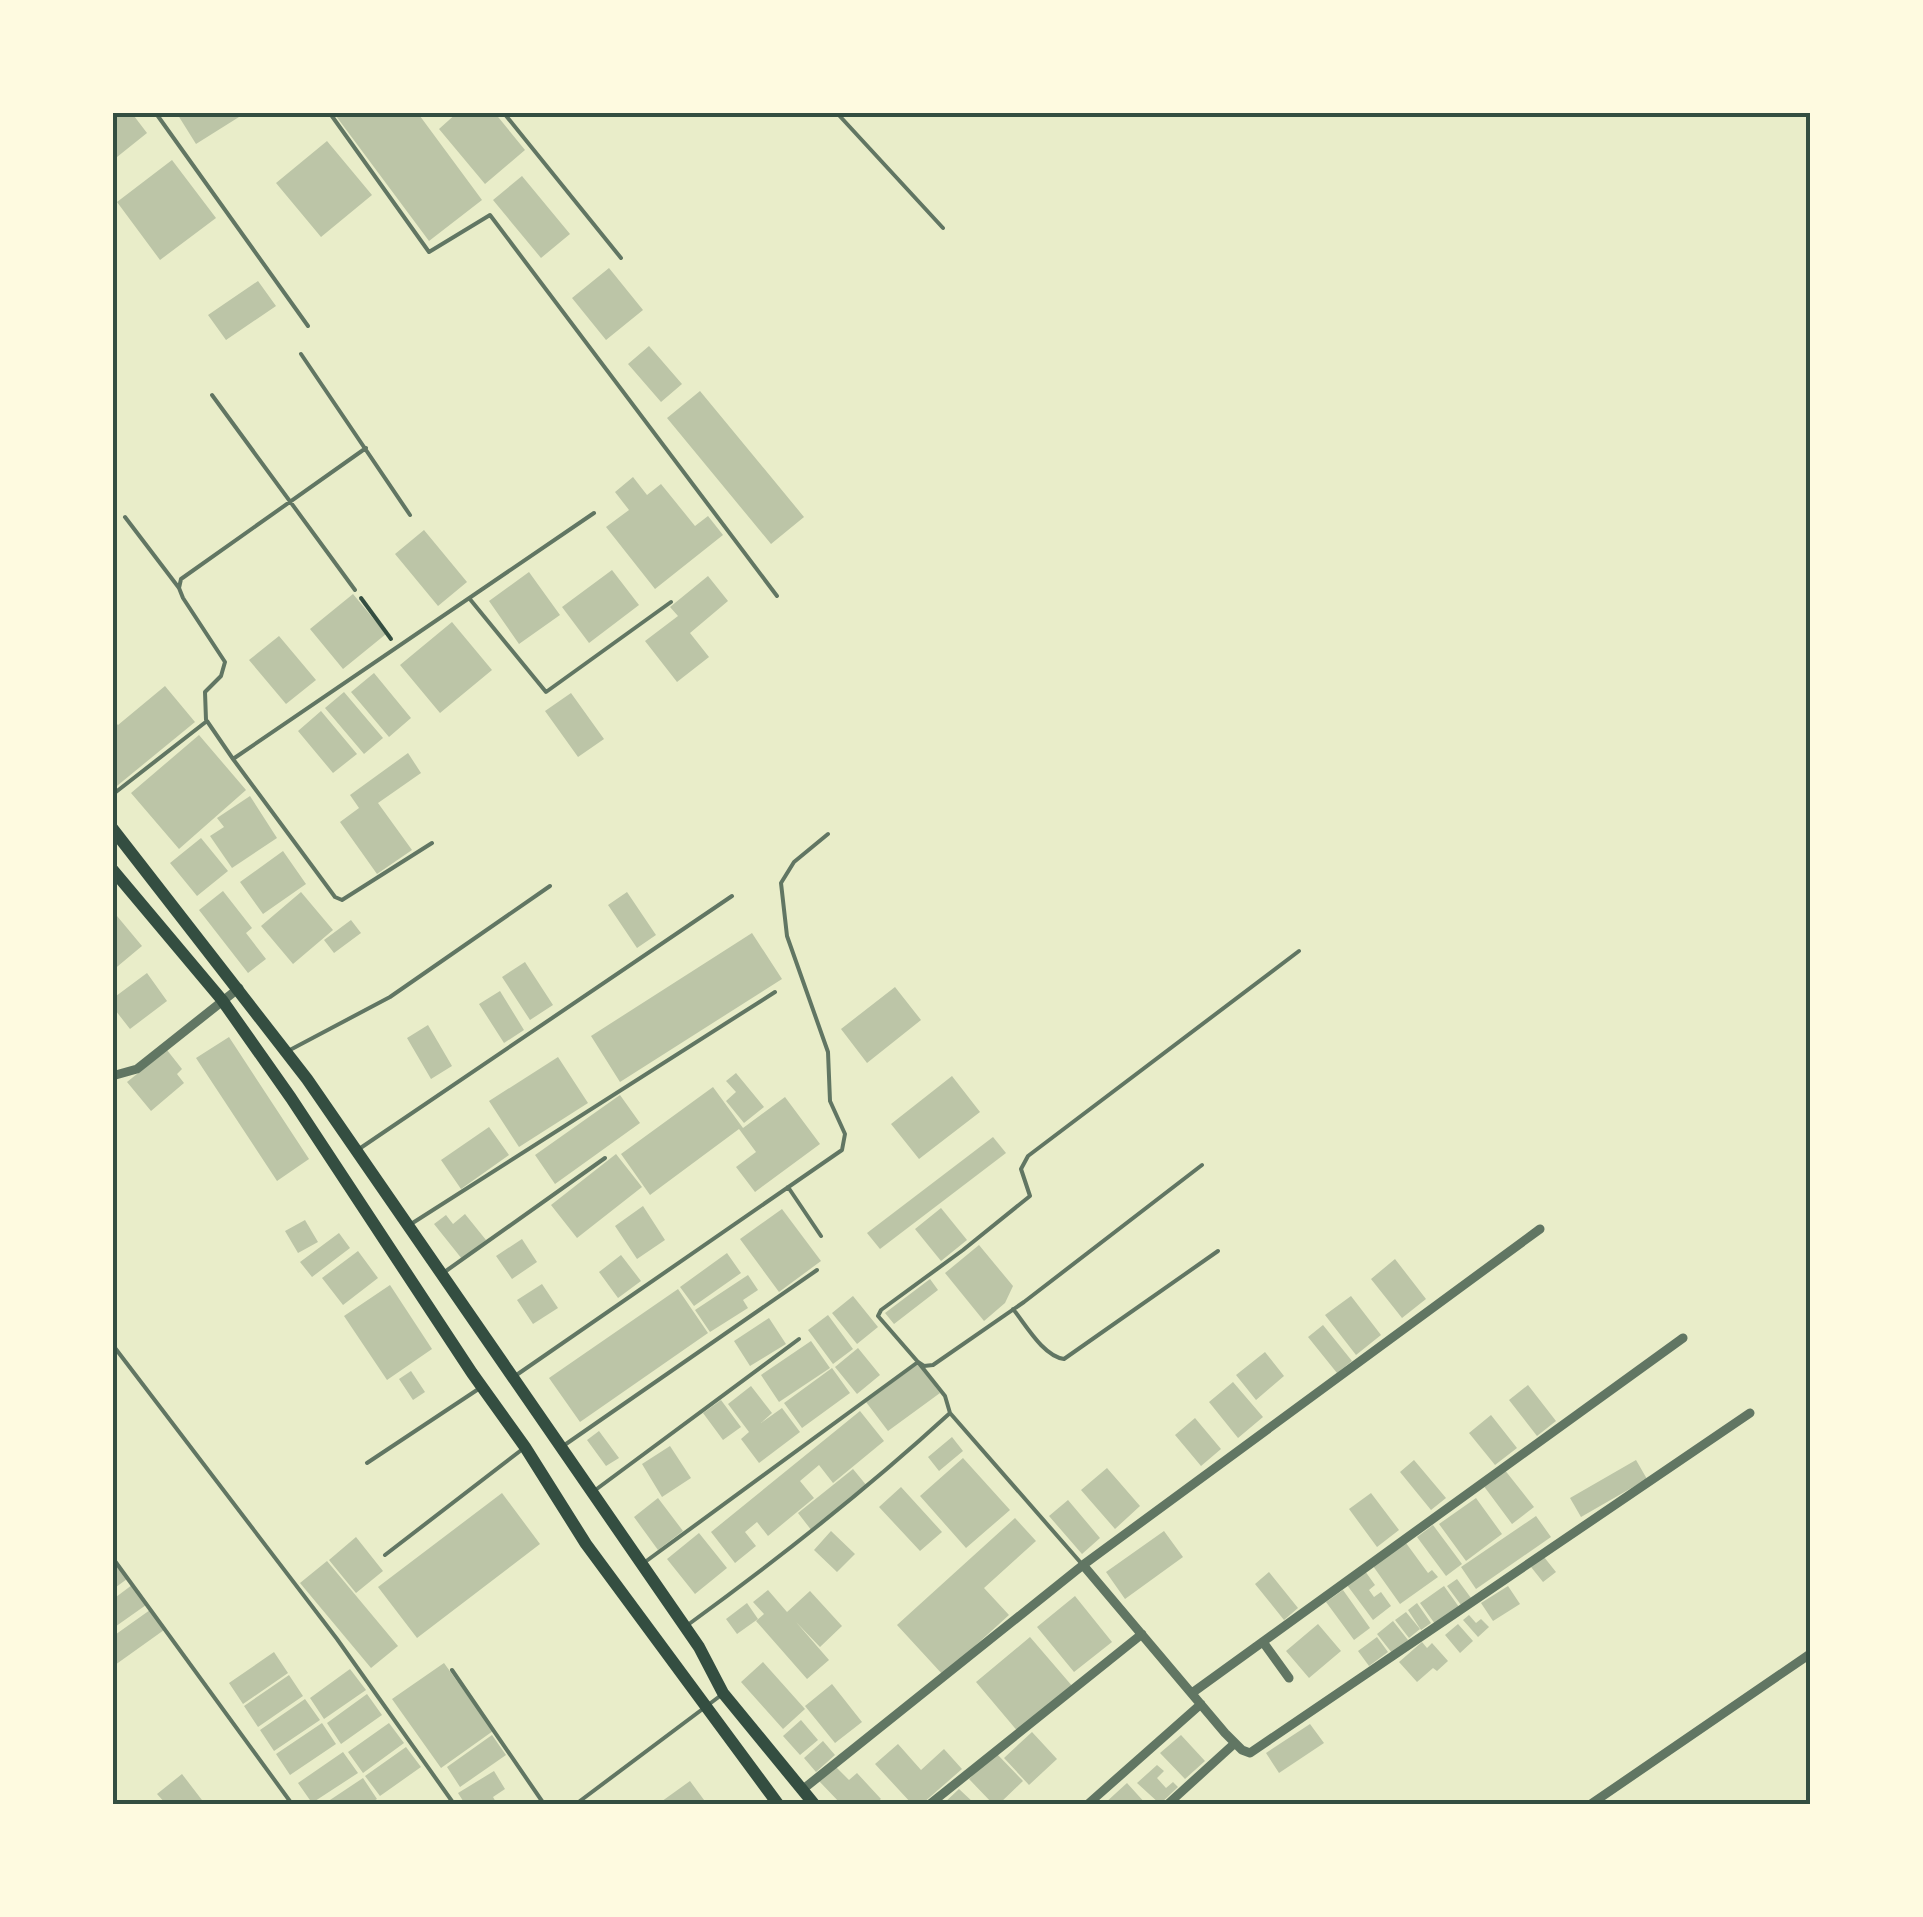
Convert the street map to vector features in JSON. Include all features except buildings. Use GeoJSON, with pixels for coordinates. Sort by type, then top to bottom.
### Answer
{"type":"FeatureCollection","features":[{"type":"Feature","properties":{"kind":"main road"},"geometry":{"type":"LineString","coordinates":[[112,828],[286,1051],[685,1628],[724,1693],[814,1804]]}},
{"type":"Feature","properties":{"kind":"main road"},"geometry":{"type":"LineString","coordinates":[[112,868],[222,1000],[586,1544],[778,1804]]}},
{"type":"Feature","properties":{"kind":"street"},"geometry":{"type":"LineString","coordinates":[[112,1076],[137,1069],[239,988]]}},
{"type":"Feature","properties":{"kind":"street"},"geometry":{"type":"LineString","coordinates":[[802,1790],[1083,1565],[1540,1229]]}},
{"type":"Feature","properties":{"kind":"street"},"geometry":{"type":"LineString","coordinates":[[1192,1693],[1683,1338]]}},
{"type":"Feature","properties":{"kind":"street"},"geometry":{"type":"LineString","coordinates":[[1083,1565],[1235,1743],[1250,1753],[1750,1413]]}},
{"type":"Feature","properties":{"kind":"street"},"geometry":{"type":"LineString","coordinates":[[930,1804],[1142,1634]]}},
{"type":"Feature","properties":{"kind":"street"},"geometry":{"type":"LineString","coordinates":[[1263,1642],[1288,1678]]}},
{"type":"Feature","properties":{"kind":"street"},"geometry":{"type":"LineString","coordinates":[[1591,1804],[1810,1654]]}},
{"type":"Feature","properties":{"kind":"street"},"geometry":{"type":"LineString","coordinates":[[1088,1804],[1201,1704]]}},
{"type":"Feature","properties":{"kind":"street"},"geometry":{"type":"LineString","coordinates":[[1168,1804],[1235,1743]]}},
{"type":"Feature","properties":{"kind":"lane"},"geometry":{"type":"LineString","coordinates":[[155,112],[308,326]]}},
{"type":"Feature","properties":{"kind":"lane"},"geometry":{"type":"LineString","coordinates":[[329,112],[429,252],[490,215],[778,596]]}},
{"type":"Feature","properties":{"kind":"lane"},"geometry":{"type":"LineString","coordinates":[[503,112],[621,258]]}},
{"type":"Feature","properties":{"kind":"lane"},"geometry":{"type":"LineString","coordinates":[[836,112],[943,228]]}},
{"type":"Feature","properties":{"kind":"lane"},"geometry":{"type":"LineString","coordinates":[[301,354],[410,515]]}},
{"type":"Feature","properties":{"kind":"lane"},"geometry":{"type":"LineString","coordinates":[[212,395],[355,590]]}},
{"type":"Feature","properties":{"kind":"lane"},"geometry":{"type":"LineString","coordinates":[[179,588],[186,572],[366,448]]}},
{"type":"Feature","properties":{"kind":"lane"},"geometry":{"type":"LineString","coordinates":[[233,759],[594,513]]}},
{"type":"Feature","properties":{"kind":"lane"},"geometry":{"type":"LineString","coordinates":[[125,517],[179,588],[225,662],[221,676],[205,692],[206,721],[331,891],[342,900],[432,843]]}},
{"type":"Feature","properties":{"kind":"lane"},"geometry":{"type":"LineString","coordinates":[[468,598],[546,692],[671,602]]}},
{"type":"Feature","properties":{"kind":"lane"},"geometry":{"type":"LineString","coordinates":[[112,795],[206,721]]}},
{"type":"Feature","properties":{"kind":"lane"},"geometry":{"type":"LineString","coordinates":[[511,1378],[842,1150],[845,1134],[830,1101],[828,1052],[786,936],[782,882],[794,862],[828,834]]}},
{"type":"Feature","properties":{"kind":"lane"},"geometry":{"type":"LineString","coordinates":[[286,1051],[390,997],[550,886]]}},
{"type":"Feature","properties":{"kind":"lane"},"geometry":{"type":"LineString","coordinates":[[356,1152],[732,896]]}},
{"type":"Feature","properties":{"kind":"lane"},"geometry":{"type":"LineString","coordinates":[[1083,1565],[950,1412],[945,1396],[881,1322],[880,1310],[1030,1196],[1021,1169],[1028,1156],[1299,951]]}},
{"type":"Feature","properties":{"kind":"lane"},"geometry":{"type":"LineString","coordinates":[[407,1226],[775,992]]}},
{"type":"Feature","properties":{"kind":"lane"},"geometry":{"type":"LineString","coordinates":[[440,1274],[605,1158]]}},
{"type":"Feature","properties":{"kind":"lane"},"geometry":{"type":"LineString","coordinates":[[918,1362],[924,1366],[933,1364],[1013,1309],[1202,1165]]}},
{"type":"Feature","properties":{"kind":"lane"},"geometry":{"type":"LineString","coordinates":[[788,1187],[821,1236]]}},
{"type":"Feature","properties":{"kind":"lane"},"geometry":{"type":"LineString","coordinates":[[1013,1309],[1048,1352],[1056,1359],[1064,1359],[1218,1251]]}},
{"type":"Feature","properties":{"kind":"lane"},"geometry":{"type":"LineString","coordinates":[[560,1448],[817,1270]]}},
{"type":"Feature","properties":{"kind":"lane"},"geometry":{"type":"LineString","coordinates":[[591,1493],[799,1340]]}},
{"type":"Feature","properties":{"kind":"lane"},"geometry":{"type":"LineString","coordinates":[[112,1344],[337,1639],[454,1804]]}},
{"type":"Feature","properties":{"kind":"lane"},"geometry":{"type":"LineString","coordinates":[[641,1565],[918,1362]]}},
{"type":"Feature","properties":{"kind":"lane"},"geometry":{"type":"LineString","coordinates":[[367,1463],[482,1386]]}},
{"type":"Feature","properties":{"kind":"lane"},"geometry":{"type":"LineString","coordinates":[[685,1628],[806,1538],[950,1412]]}},
{"type":"Feature","properties":{"kind":"lane"},"geometry":{"type":"LineString","coordinates":[[385,1555],[525,1448]]}},
{"type":"Feature","properties":{"kind":"lane"},"geometry":{"type":"LineString","coordinates":[[112,1557],[292,1804]]}},
{"type":"Feature","properties":{"kind":"lane"},"geometry":{"type":"LineString","coordinates":[[452,1670],[544,1804]]}},
{"type":"Feature","properties":{"kind":"lane"},"geometry":{"type":"LineString","coordinates":[[576,1804],[724,1693]]}},
{"type":"Feature","properties":{"kind":"lane"},"geometry":{"type":"LineString","coordinates":[[112,1796],[118,1804]]}},
{"type":"Feature","properties":{"kind":"path"},"geometry":{"type":"LineString","coordinates":[[355,590],[396,647]]}}]}
